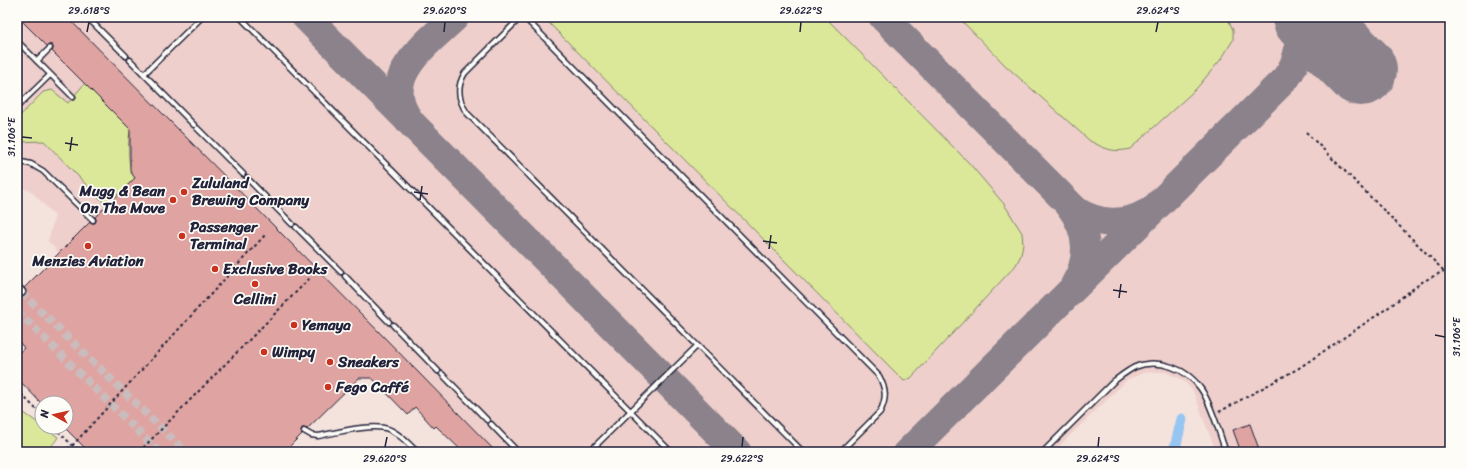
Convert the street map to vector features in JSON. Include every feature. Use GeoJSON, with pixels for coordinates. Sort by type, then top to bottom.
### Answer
{"type":"FeatureCollection","features":[{"type":"Feature","properties":{"kind":"lane"},"geometry":{"type":"LineString","coordinates":[[88,17],[292,224]]}},
{"type":"Feature","properties":{"kind":"lane"},"geometry":{"type":"LineString","coordinates":[[144,74],[202,17]]}},
{"type":"Feature","properties":{"kind":"lane"},"geometry":{"type":"LineString","coordinates":[[240,17],[672,452]]}},
{"type":"Feature","properties":{"kind":"lane"},"geometry":{"type":"LineString","coordinates":[[521,17],[462,77],[459,90],[460,102],[463,108],[803,452]]}},
{"type":"Feature","properties":{"kind":"lane"},"geometry":{"type":"LineString","coordinates":[[524,17],[879,376],[885,393],[884,404],[880,412],[840,452]]}},
{"type":"Feature","properties":{"kind":"lane"},"geometry":{"type":"LineString","coordinates":[[17,41],[73,98]]}},
{"type":"Feature","properties":{"kind":"lane"},"geometry":{"type":"LineString","coordinates":[[37,61],[50,48]]}},
{"type":"Feature","properties":{"kind":"lane"},"geometry":{"type":"LineString","coordinates":[[17,107],[50,74]]}},
{"type":"Feature","properties":{"kind":"lane"},"geometry":{"type":"LineString","coordinates":[[17,161],[31,164],[43,171],[93,220]]}},
{"type":"Feature","properties":{"kind":"lane"},"geometry":{"type":"LineString","coordinates":[[296,227],[341,272]]}},
{"type":"Feature","properties":{"kind":"lane"},"geometry":{"type":"LineString","coordinates":[[344,276],[487,420]]}},
{"type":"Feature","properties":{"kind":"lane"},"geometry":{"type":"LineString","coordinates":[[589,452],[697,346]]}},
{"type":"Feature","properties":{"kind":"lane"},"geometry":{"type":"LineString","coordinates":[[1043,452],[1114,381],[1130,370],[1146,365],[1162,364],[1183,372],[1196,382],[1212,415],[1226,452]]}},
{"type":"Feature","properties":{"kind":"lane"},"geometry":{"type":"LineString","coordinates":[[491,424],[518,452]]}},
{"type":"Feature","properties":{"kind":"lane"},"geometry":{"type":"LineString","coordinates":[[304,431],[311,435],[318,436],[370,427],[382,427],[389,429],[396,434],[416,452]]}},
{"type":"Feature","properties":{"kind":"path"},"geometry":{"type":"LineString","coordinates":[[1306,132],[1450,277]]}},
{"type":"Feature","properties":{"kind":"path"},"geometry":{"type":"LineString","coordinates":[[62,452],[72,446],[265,235]]}},
{"type":"Feature","properties":{"kind":"path"},"geometry":{"type":"LineString","coordinates":[[1212,415],[1299,368],[1389,307],[1422,282],[1444,271]]}},
{"type":"Feature","properties":{"kind":"path"},"geometry":{"type":"LineString","coordinates":[[138,452],[310,278]]}},
{"type":"Feature","properties":{"kind":"path"},"geometry":{"type":"LineString","coordinates":[[17,390],[34,407]]}},
{"type":"Feature","properties":{"kind":"path"},"geometry":{"type":"LineString","coordinates":[[62,435],[78,452]]}},
{"type":"Feature","properties":{"kind":"shaded area"},"geometry":{"type":"Polygon","coordinates":[[[17,17],[1450,17],[1450,452],[1216,452],[1193,391],[1179,378],[1165,372],[1152,372],[1144,373],[1128,379],[1053,452],[463,452],[437,426],[434,428],[415,407],[408,415],[372,379],[363,378],[362,376],[284,452],[89,452],[73,435],[74,435],[74,395],[34,396],[17,378],[17,355],[24,348],[17,339],[17,295],[59,253],[48,241],[55,216],[31,191],[17,186],[17,17]]]}},
{"type":"Feature","properties":{"kind":"green space"},"geometry":{"type":"Polygon","coordinates":[[[543,17],[825,17],[969,163],[1004,204],[1022,233],[1023,244],[1021,255],[1016,265],[911,378],[904,381],[543,17]]]}},
{"type":"Feature","properties":{"kind":"green space"},"geometry":{"type":"Polygon","coordinates":[[[958,17],[1227,17],[1233,30],[1233,40],[1222,58],[1196,89],[1130,149],[1118,151],[1105,148],[1090,141],[1006,66],[958,17]]]}},
{"type":"Feature","properties":{"kind":"green space"},"geometry":{"type":"Polygon","coordinates":[[[85,83],[131,130],[129,139],[129,160],[133,175],[137,176],[107,206],[44,141],[17,142],[17,119],[43,92],[52,90],[68,103],[85,83]]]}},
{"type":"Feature","properties":{"kind":"green space"},"geometry":{"type":"Polygon","coordinates":[[[17,408],[34,420],[34,435],[55,435],[58,437],[45,451],[36,453],[17,452],[17,408]]]}},
{"type":"Feature","properties":{"kind":"building","name":"Passenger Terminal"},"geometry":{"type":"Polygon","coordinates":[[[18,17],[75,17],[71,21],[496,452],[463,452],[436,426],[434,428],[415,407],[408,415],[372,378],[359,378],[307,429],[302,428],[302,434],[284,452],[89,452],[72,435],[74,435],[74,395],[34,396],[17,378],[17,355],[24,348],[17,339],[17,296],[25,296],[26,291],[24,288],[90,222],[95,223],[95,217],[135,178],[130,171],[130,129],[52,51],[52,45],[47,46],[18,17]]]}},
{"type":"Feature","properties":{"kind":"building"},"geometry":{"type":"Polygon","coordinates":[[[1250,424],[1260,452],[1241,452],[1233,430],[1250,424]]]}},
{"type":"Feature","properties":{"kind":"waterway"},"geometry":{"type":"LineString","coordinates":[[1174,452],[1182,419]]}},
{"type":"Feature","properties":{"kind":"taxiway"},"geometry":{"type":"LineString","coordinates":[[306,17],[737,452]]}},
{"type":"Feature","properties":{"kind":"taxiway"},"geometry":{"type":"LineString","coordinates":[[409,120],[401,104],[399,90],[403,76],[410,62],[420,50],[455,17]]}},
{"type":"Feature","properties":{"kind":"taxiway"},"geometry":{"type":"LineString","coordinates":[[883,17],[1076,211],[1093,219],[1112,222],[1130,220],[1147,213]]}},
{"type":"Feature","properties":{"kind":"taxiway"},"geometry":{"type":"LineString","coordinates":[[908,452],[1286,78],[1294,65],[1299,49],[1300,33],[1297,17]]}},
{"type":"Feature","properties":{"kind":"taxiway"},"geometry":{"type":"LineString","coordinates":[[1070,206],[1081,225],[1085,244],[1084,264],[1075,284]]}},
{"type":"Feature","properties":{"kind":"runway"},"geometry":{"type":"LineString","coordinates":[[1308,17],[1361,70]]}},
{"type":"Feature","properties":{"kind":"tunnel"},"geometry":{"type":"LineString","coordinates":[[21,292],[186,452]]}},
{"type":"Feature","properties":{"kind":"tunnel"},"geometry":{"type":"LineString","coordinates":[[17,311],[159,452]]}},
{"type":"Feature","properties":{"kind":"place","name":"Zululand Brewing Company"},"geometry":{"type":"Point","coordinates":[184,192]}},
{"type":"Feature","properties":{"kind":"place","name":"Mugg & Bean On The Move"},"geometry":{"type":"Point","coordinates":[173,200]}},
{"type":"Feature","properties":{"kind":"place","name":"Passenger Terminal"},"geometry":{"type":"Point","coordinates":[182,236]}},
{"type":"Feature","properties":{"kind":"place","name":"Menzies Aviation"},"geometry":{"type":"Point","coordinates":[88,246]}},
{"type":"Feature","properties":{"kind":"place","name":"Exclusive Books"},"geometry":{"type":"Point","coordinates":[215,269]}},
{"type":"Feature","properties":{"kind":"place","name":"Cellini"},"geometry":{"type":"Point","coordinates":[255,284]}},
{"type":"Feature","properties":{"kind":"place","name":"Yemaya"},"geometry":{"type":"Point","coordinates":[294,325]}},
{"type":"Feature","properties":{"kind":"place","name":"Wimpy"},"geometry":{"type":"Point","coordinates":[264,352]}},
{"type":"Feature","properties":{"kind":"place","name":"Sneakers"},"geometry":{"type":"Point","coordinates":[330,362]}},
{"type":"Feature","properties":{"kind":"place","name":"Fego Caffé"},"geometry":{"type":"Point","coordinates":[328,387]}}]}
